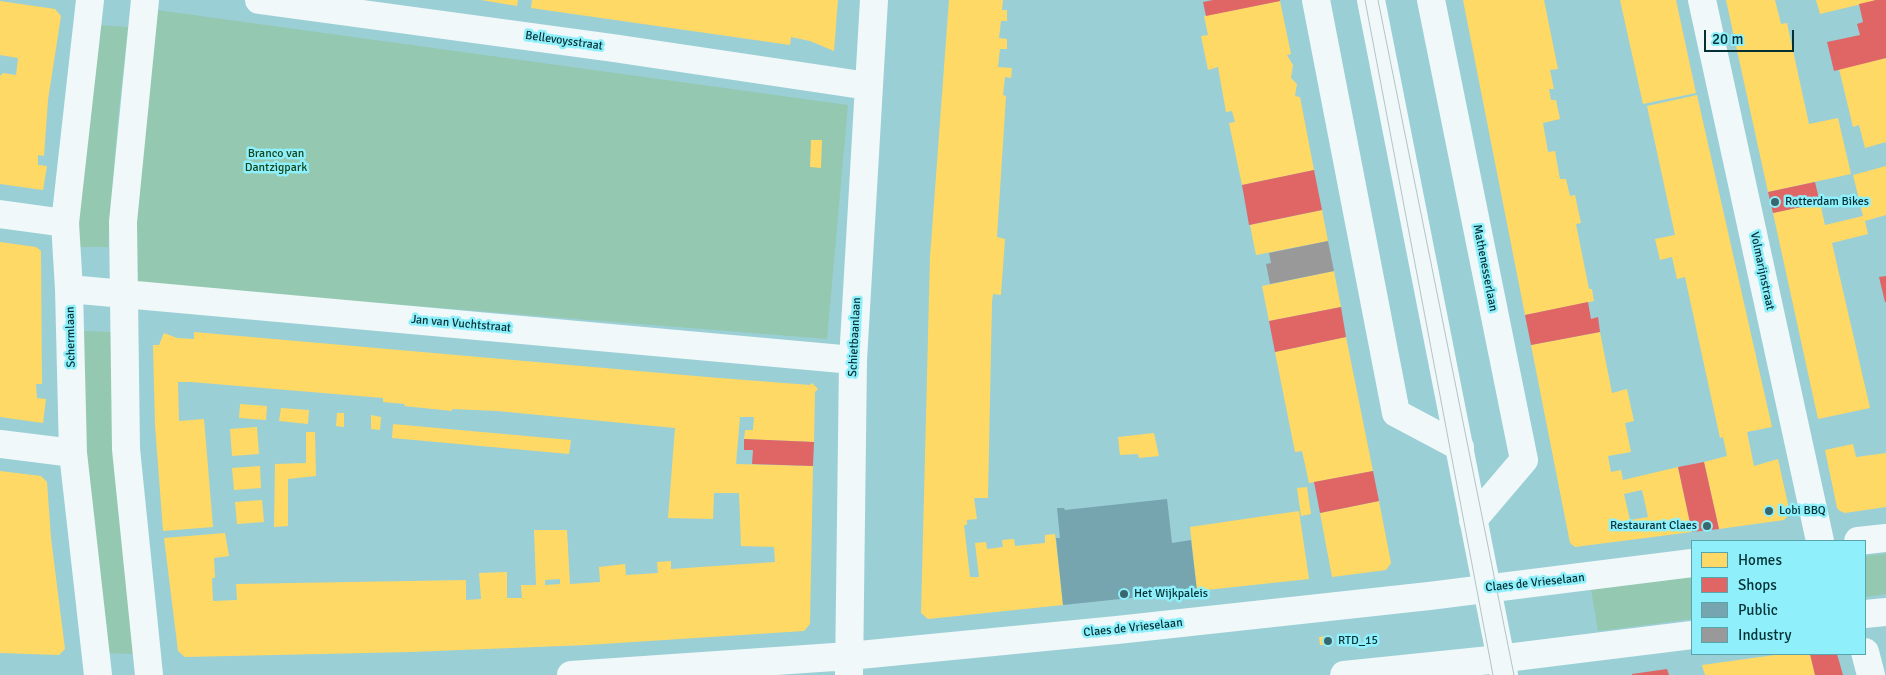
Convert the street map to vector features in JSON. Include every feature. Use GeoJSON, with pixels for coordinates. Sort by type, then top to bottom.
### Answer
{"type":"FeatureCollection","features":[{"type":"Feature","properties":{"kind":"street","name":"Schermlaan"},"geometry":{"type":"LineString","coordinates":[[90,0],[65,223],[70,290],[73,453],[98,675]]}},
{"type":"Feature","properties":{"kind":"street"},"geometry":{"type":"LineString","coordinates":[[145,0],[123,222],[123,295],[126,449],[149,675]]}},
{"type":"Feature","properties":{"kind":"street","name":"Bellevoysstraat"},"geometry":{"type":"LineString","coordinates":[[259,0],[612,48],[868,86]]}},
{"type":"Feature","properties":{"kind":"street","name":"Schietbaanlaan"},"geometry":{"type":"LineString","coordinates":[[849,666],[853,360],[874,0]]}},
{"type":"Feature","properties":{"kind":"street"},"geometry":{"type":"LineString","coordinates":[[1316,0],[1396,413],[1460,447]]}},
{"type":"Feature","properties":{"kind":"street"},"geometry":{"type":"LineString","coordinates":[[1371,0],[1502,667]]}},
{"type":"Feature","properties":{"kind":"street","name":"Mathenesserlaan"},"geometry":{"type":"LineString","coordinates":[[1431,0],[1524,460],[1473,520]]}},
{"type":"Feature","properties":{"kind":"street","name":"Volmarijnstraat"},"geometry":{"type":"LineString","coordinates":[[1702,0],[1820,540]]}},
{"type":"Feature","properties":{"kind":"street"},"geometry":{"type":"LineString","coordinates":[[0,214],[65,223]]}},
{"type":"Feature","properties":{"kind":"street","name":"Jan van Vuchtstraat"},"geometry":{"type":"LineString","coordinates":[[70,290],[853,360]]}},
{"type":"Feature","properties":{"kind":"street"},"geometry":{"type":"LineString","coordinates":[[0,444],[73,453]]}},
{"type":"Feature","properties":{"kind":"street"},"geometry":{"type":"LineString","coordinates":[[1866,540],[1886,538]]}},
{"type":"Feature","properties":{"kind":"street","name":"Claes de Vrieselaan"},"geometry":{"type":"LineString","coordinates":[[571,675],[849,666],[1117,630],[1429,596],[1691,563]]}},
{"type":"Feature","properties":{"kind":"street"},"geometry":{"type":"LineString","coordinates":[[1866,614],[1886,612]]}},
{"type":"Feature","properties":{"kind":"street"},"geometry":{"type":"LineString","coordinates":[[1344,675],[1502,667],[1691,635]]}},
{"type":"Feature","properties":{"kind":"street"},"geometry":{"type":"LineString","coordinates":[[1866,655],[1871,675]]}},
{"type":"Feature","properties":{"kind":"green space","name":"Branco van Dantzigpark"},"geometry":{"type":"Polygon","coordinates":[[[157,10],[848,105],[827,339],[129,283],[157,10]]]}},
{"type":"Feature","properties":{"kind":"green space"},"geometry":{"type":"Polygon","coordinates":[[[98,25],[128,27],[118,118],[108,247],[78,247],[80,195],[98,25]]]}},
{"type":"Feature","properties":{"kind":"green space"},"geometry":{"type":"Polygon","coordinates":[[[83,331],[112,332],[136,654],[106,653],[86,452],[83,331]]]}},
{"type":"Feature","properties":{"kind":"green space"},"geometry":{"type":"Polygon","coordinates":[[[1886,554],[1886,594],[1866,597],[1866,556],[1886,554]]]}},
{"type":"Feature","properties":{"kind":"green space"},"geometry":{"type":"Polygon","coordinates":[[[1691,577],[1691,619],[1598,631],[1591,589],[1691,577]]]}},
{"type":"Feature","properties":{"kind":"building: Homes"},"geometry":{"type":"Polygon","coordinates":[[[481,0],[518,0],[517,6],[481,0]]]}},
{"type":"Feature","properties":{"kind":"building: Homes"},"geometry":{"type":"Polygon","coordinates":[[[532,0],[838,0],[834,51],[810,41],[791,37],[790,45],[531,8],[532,0]]]}},
{"type":"Feature","properties":{"kind":"building: Homes"},"geometry":{"type":"Polygon","coordinates":[[[949,0],[1003,0],[1002,10],[1007,10],[1007,21],[1001,21],[999,38],[1007,39],[1007,49],[1000,49],[998,67],[1012,68],[1011,78],[1005,77],[1003,95],[1006,96],[997,237],[1005,239],[1001,295],[993,294],[992,302],[988,498],[974,498],[977,519],[967,520],[967,525],[964,525],[970,577],[979,577],[975,543],[986,542],[987,549],[1003,547],[1002,540],[1014,539],[1015,546],[1045,543],[1045,535],[1055,534],[1063,605],[928,619],[921,613],[930,257],[949,0]]]}},
{"type":"Feature","properties":{"kind":"building: Homes"},"geometry":{"type":"Polygon","coordinates":[[[1463,0],[1544,0],[1558,69],[1550,70],[1554,89],[1549,89],[1551,100],[1556,100],[1560,119],[1543,123],[1548,152],[1555,151],[1560,179],[1566,179],[1570,196],[1575,195],[1581,223],[1576,224],[1589,289],[1592,289],[1594,301],[1525,315],[1463,0]]]}},
{"type":"Feature","properties":{"kind":"building: Homes"},"geometry":{"type":"Polygon","coordinates":[[[1620,0],[1676,0],[1696,93],[1643,104],[1620,0]]]}},
{"type":"Feature","properties":{"kind":"building: Homes"},"geometry":{"type":"Polygon","coordinates":[[[1726,0],[1775,0],[1781,24],[1787,23],[1809,124],[1838,118],[1851,174],[1768,192],[1726,0]]]}},
{"type":"Feature","properties":{"kind":"building: Homes"},"geometry":{"type":"Polygon","coordinates":[[[1816,0],[1874,0],[1874,1],[1820,14],[1816,0]]]}},
{"type":"Feature","properties":{"kind":"building: Homes"},"geometry":{"type":"Polygon","coordinates":[[[0,1],[55,9],[61,16],[48,100],[44,156],[38,155],[38,165],[47,166],[43,190],[0,184],[0,76],[3,73],[16,75],[18,58],[0,55],[0,1]]]}},
{"type":"Feature","properties":{"kind":"building: Homes"},"geometry":{"type":"Polygon","coordinates":[[[1280,1],[1291,54],[1287,55],[1293,65],[1291,78],[1297,84],[1295,96],[1300,97],[1314,170],[1242,185],[1229,123],[1235,122],[1232,111],[1226,112],[1218,67],[1208,70],[1201,36],[1208,35],[1204,16],[1280,1]]]}},
{"type":"Feature","properties":{"kind":"building: Homes"},"geometry":{"type":"Polygon","coordinates":[[[1886,58],[1886,142],[1865,148],[1859,125],[1853,127],[1839,69],[1886,58]]]}},
{"type":"Feature","properties":{"kind":"building: Homes"},"geometry":{"type":"Polygon","coordinates":[[[1697,95],[1772,427],[1747,432],[1754,466],[1778,459],[1790,513],[1784,520],[1719,529],[1704,462],[1727,456],[1723,437],[1720,438],[1685,277],[1677,279],[1672,257],[1660,260],[1655,239],[1675,235],[1647,106],[1697,95]]]}},
{"type":"Feature","properties":{"kind":"building: Homes"},"geometry":{"type":"Polygon","coordinates":[[[811,140],[822,140],[821,168],[810,167],[811,140]]]}},
{"type":"Feature","properties":{"kind":"building: Homes"},"geometry":{"type":"Polygon","coordinates":[[[1886,166],[1886,215],[1865,221],[1868,234],[1832,243],[1870,408],[1818,419],[1773,213],[1820,203],[1825,225],[1863,216],[1853,175],[1886,166]]]}},
{"type":"Feature","properties":{"kind":"building: Homes"},"geometry":{"type":"Polygon","coordinates":[[[1322,210],[1328,241],[1256,255],[1250,225],[1322,210]]]}},
{"type":"Feature","properties":{"kind":"building: Homes"},"geometry":{"type":"Polygon","coordinates":[[[0,242],[36,247],[41,251],[42,384],[36,384],[37,398],[46,399],[43,423],[0,417],[0,242]]]}},
{"type":"Feature","properties":{"kind":"building: Homes"},"geometry":{"type":"Polygon","coordinates":[[[1334,271],[1341,307],[1269,321],[1262,286],[1334,271]]]}},
{"type":"Feature","properties":{"kind":"building: Homes"},"geometry":{"type":"Polygon","coordinates":[[[194,332],[707,377],[810,385],[812,383],[818,389],[815,392],[814,442],[744,439],[745,430],[753,430],[754,417],[740,417],[736,464],[813,466],[810,624],[804,631],[587,645],[410,652],[185,657],[178,651],[164,538],[225,533],[229,556],[214,558],[215,578],[212,578],[213,601],[237,600],[236,584],[466,580],[466,600],[481,599],[479,573],[507,572],[507,598],[522,598],[521,585],[536,585],[534,530],[567,530],[570,584],[600,582],[599,567],[625,564],[626,575],[658,573],[657,562],[671,561],[671,569],[775,562],[774,547],[741,546],[739,493],[714,493],[713,519],[668,518],[675,428],[497,411],[452,409],[452,411],[404,406],[405,404],[383,402],[383,398],[191,382],[178,382],[179,421],[204,419],[213,527],[163,531],[155,425],[153,345],[159,345],[164,333],[177,338],[194,339],[194,332]],[[560,579],[545,580],[545,585],[560,584],[560,579]]]}},
{"type":"Feature","properties":{"kind":"building: Homes"},"geometry":{"type":"Polygon","coordinates":[[[1600,332],[1612,393],[1627,389],[1634,421],[1625,423],[1631,452],[1608,456],[1611,472],[1621,470],[1623,480],[1678,467],[1692,532],[1575,547],[1570,543],[1531,345],[1600,332]],[[1642,490],[1624,494],[1630,520],[1648,517],[1642,490]]]}},
{"type":"Feature","properties":{"kind":"building: Homes"},"geometry":{"type":"Polygon","coordinates":[[[1346,337],[1373,471],[1309,483],[1302,451],[1295,452],[1275,352],[1346,337]]]}},
{"type":"Feature","properties":{"kind":"building: Homes"},"geometry":{"type":"Polygon","coordinates":[[[240,404],[267,406],[266,420],[239,418],[240,404]]]}},
{"type":"Feature","properties":{"kind":"building: Homes"},"geometry":{"type":"Polygon","coordinates":[[[281,408],[309,410],[308,424],[279,421],[281,408]]]}},
{"type":"Feature","properties":{"kind":"building: Homes"},"geometry":{"type":"Polygon","coordinates":[[[337,413],[344,413],[344,427],[336,426],[337,413]]]}},
{"type":"Feature","properties":{"kind":"building: Homes"},"geometry":{"type":"Polygon","coordinates":[[[371,415],[381,417],[380,430],[371,429],[371,415]]]}},
{"type":"Feature","properties":{"kind":"building: Homes"},"geometry":{"type":"Polygon","coordinates":[[[393,424],[571,440],[569,454],[392,438],[393,424]]]}},
{"type":"Feature","properties":{"kind":"building: Homes"},"geometry":{"type":"Polygon","coordinates":[[[257,427],[259,454],[232,456],[230,429],[257,427]]]}},
{"type":"Feature","properties":{"kind":"building: Homes"},"geometry":{"type":"Polygon","coordinates":[[[306,432],[315,432],[316,476],[288,479],[288,526],[274,527],[275,464],[306,463],[306,432]]]}},
{"type":"Feature","properties":{"kind":"building: Homes"},"geometry":{"type":"Polygon","coordinates":[[[1154,433],[1159,456],[1139,458],[1138,454],[1120,455],[1118,437],[1154,433]]]}},
{"type":"Feature","properties":{"kind":"building: Homes"},"geometry":{"type":"Polygon","coordinates":[[[1853,444],[1856,457],[1886,453],[1886,507],[1845,513],[1837,508],[1825,450],[1853,444]]]}},
{"type":"Feature","properties":{"kind":"building: Homes"},"geometry":{"type":"Polygon","coordinates":[[[260,466],[261,488],[234,490],[232,468],[260,466]]]}},
{"type":"Feature","properties":{"kind":"building: Homes"},"geometry":{"type":"Polygon","coordinates":[[[0,471],[41,476],[47,482],[51,538],[65,649],[59,655],[0,653],[0,471]]]}},
{"type":"Feature","properties":{"kind":"building: Homes"},"geometry":{"type":"Polygon","coordinates":[[[1307,487],[1311,514],[1301,516],[1297,488],[1307,487]]]}},
{"type":"Feature","properties":{"kind":"building: Homes"},"geometry":{"type":"Polygon","coordinates":[[[262,500],[264,522],[237,524],[235,502],[262,500]]]}},
{"type":"Feature","properties":{"kind":"building: Homes"},"geometry":{"type":"Polygon","coordinates":[[[1379,501],[1391,563],[1386,570],[1332,577],[1320,513],[1379,501]]]}},
{"type":"Feature","properties":{"kind":"building: Homes"},"geometry":{"type":"Polygon","coordinates":[[[1299,511],[1309,579],[1197,591],[1190,527],[1299,511]]]}},
{"type":"Feature","properties":{"kind":"building: Homes"},"geometry":{"type":"Polygon","coordinates":[[[1327,636],[1329,645],[1320,645],[1319,637],[1327,636]]]}},
{"type":"Feature","properties":{"kind":"building: Homes"},"geometry":{"type":"Polygon","coordinates":[[[1775,655],[1810,655],[1815,675],[1705,675],[1702,665],[1775,655]]]}},
{"type":"Feature","properties":{"kind":"building: Shops"},"geometry":{"type":"Polygon","coordinates":[[[1213,0],[1280,1],[1206,16],[1203,2],[1213,0]]]}},
{"type":"Feature","properties":{"kind":"building: Shops"},"geometry":{"type":"Polygon","coordinates":[[[1886,0],[1886,58],[1834,71],[1827,42],[1860,35],[1857,24],[1863,22],[1859,4],[1886,0]]]}},
{"type":"Feature","properties":{"kind":"building: Shops"},"geometry":{"type":"Polygon","coordinates":[[[1314,170],[1322,210],[1249,225],[1242,185],[1314,170]]]}},
{"type":"Feature","properties":{"kind":"building: Shops"},"geometry":{"type":"Polygon","coordinates":[[[1815,182],[1820,203],[1773,213],[1768,192],[1815,182]]]}},
{"type":"Feature","properties":{"kind":"building: Shops"},"geometry":{"type":"Polygon","coordinates":[[[1886,276],[1886,302],[1885,302],[1879,277],[1886,276]]]}},
{"type":"Feature","properties":{"kind":"building: Shops"},"geometry":{"type":"Polygon","coordinates":[[[1588,302],[1591,319],[1598,317],[1600,332],[1531,345],[1525,315],[1588,302]]]}},
{"type":"Feature","properties":{"kind":"building: Shops"},"geometry":{"type":"Polygon","coordinates":[[[1341,307],[1346,337],[1275,352],[1269,321],[1341,307]]]}},
{"type":"Feature","properties":{"kind":"building: Shops"},"geometry":{"type":"Polygon","coordinates":[[[744,439],[814,442],[813,466],[752,464],[753,450],[744,450],[744,439]]]}},
{"type":"Feature","properties":{"kind":"building: Shops"},"geometry":{"type":"Polygon","coordinates":[[[1704,462],[1719,529],[1692,532],[1678,467],[1704,462]]]}},
{"type":"Feature","properties":{"kind":"building: Shops"},"geometry":{"type":"Polygon","coordinates":[[[1373,471],[1379,501],[1320,513],[1314,482],[1373,471]]]}},
{"type":"Feature","properties":{"kind":"building: Shops"},"geometry":{"type":"Polygon","coordinates":[[[1810,655],[1837,655],[1843,675],[1815,675],[1810,655]]]}},
{"type":"Feature","properties":{"kind":"building: Shops"},"geometry":{"type":"Polygon","coordinates":[[[1667,669],[1669,675],[1632,675],[1632,674],[1667,669]]]}},
{"type":"Feature","properties":{"kind":"building: Public"},"geometry":{"type":"Polygon","coordinates":[[[1167,499],[1172,543],[1191,540],[1197,591],[1063,605],[1056,538],[1060,538],[1057,508],[1064,508],[1065,510],[1167,499]]]}},
{"type":"Feature","properties":{"kind":"building: Industry"},"geometry":{"type":"Polygon","coordinates":[[[1328,241],[1334,271],[1270,284],[1266,264],[1271,263],[1269,253],[1328,241]]]}},
{"type":"Feature","properties":{"kind":"tram line"},"geometry":{"type":"LineString","coordinates":[[1365,0],[1493,675]]}},
{"type":"Feature","properties":{"kind":"tram line"},"geometry":{"type":"LineString","coordinates":[[1378,0],[1514,675]]}},
{"type":"Feature","properties":{"kind":"place","name":"Rotterdam Bikes"},"geometry":{"type":"Point","coordinates":[1775,202]}},
{"type":"Feature","properties":{"kind":"place","name":"Lobi BBQ"},"geometry":{"type":"Point","coordinates":[1769,511]}},
{"type":"Feature","properties":{"kind":"place","name":"Restaurant Claes"},"geometry":{"type":"Point","coordinates":[1707,526]}},
{"type":"Feature","properties":{"kind":"place","name":"Het Wijkpaleis"},"geometry":{"type":"Point","coordinates":[1124,594]}},
{"type":"Feature","properties":{"kind":"place","name":"RTD_15"},"geometry":{"type":"Point","coordinates":[1328,641]}}]}
